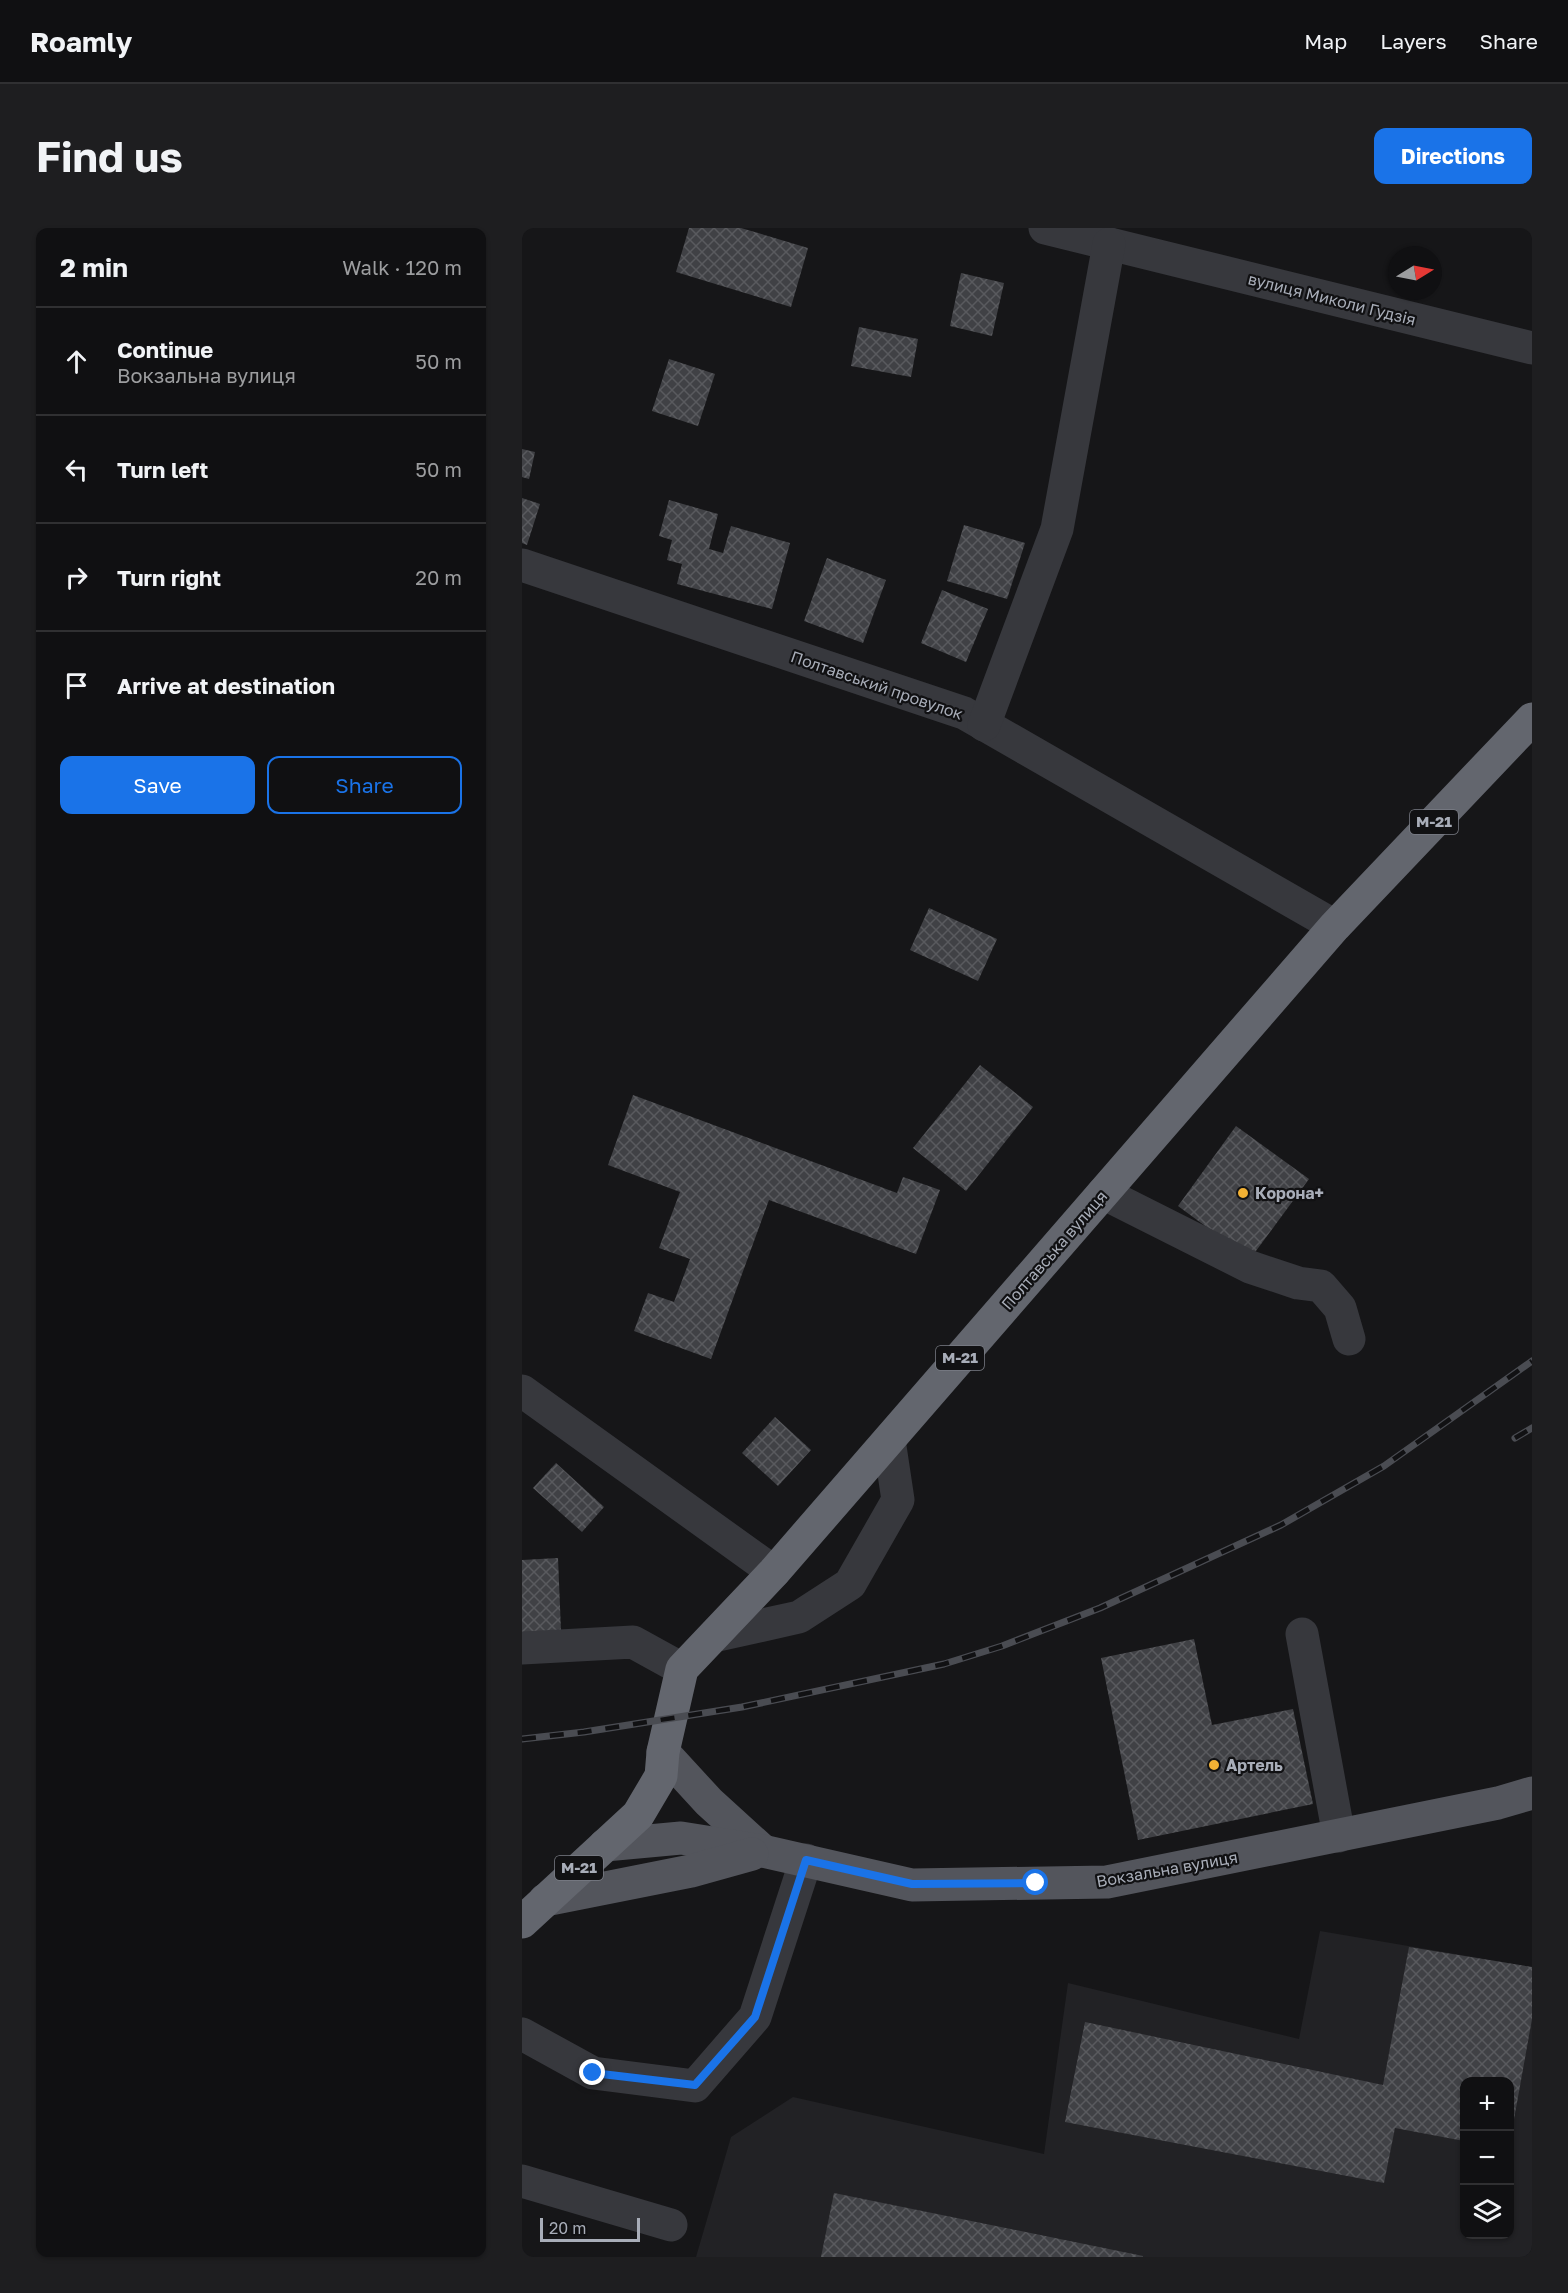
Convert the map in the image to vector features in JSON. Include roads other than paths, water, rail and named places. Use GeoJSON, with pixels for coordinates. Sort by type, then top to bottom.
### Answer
{"type":"FeatureCollection","features":[{"type":"Feature","properties":{"kind":"highway","name":"Полтавська вулиця"},"geometry":{"type":"LineString","coordinates":[[682,1670],[774,1572],[1335,926],[1532,719]]}},
{"type":"Feature","properties":{"kind":"highway","name":"М-21"},"geometry":{"type":"LineString","coordinates":[[533,1911],[638,1815],[661,1776],[663,1752],[682,1670]]}},
{"type":"Feature","properties":{"kind":"main road"},"geometry":{"type":"LineString","coordinates":[[663,1752],[709,1802],[763,1851]]}},
{"type":"Feature","properties":{"kind":"main road","name":"Вокзальна вулиця"},"geometry":{"type":"LineString","coordinates":[[605,1845],[681,1838],[763,1851],[912,1884],[1107,1882],[1498,1803],[1532,1793]]}},
{"type":"Feature","properties":{"kind":"main road","name":"Вокзальна вулиця"},"geometry":{"type":"LineString","coordinates":[[533,1911],[763,1851]]}},
{"type":"Feature","properties":{"kind":"street","name":"вулиця Миколи Гудзія"},"geometry":{"type":"LineString","coordinates":[[1045,228],[1125,240],[1532,348]]}},
{"type":"Feature","properties":{"kind":"street"},"geometry":{"type":"LineString","coordinates":[[984,725],[1057,529],[1125,240]]}},
{"type":"Feature","properties":{"kind":"street","name":"Полтавський провулок"},"geometry":{"type":"LineString","coordinates":[[522,565],[964,713],[1335,926]]}},
{"type":"Feature","properties":{"kind":"street"},"geometry":{"type":"LineString","coordinates":[[1103,1193],[1250,1267],[1298,1283],[1321,1286],[1340,1308],[1349,1339]]}},
{"type":"Feature","properties":{"kind":"street"},"geometry":{"type":"LineString","coordinates":[[522,1391],[774,1572]]}},
{"type":"Feature","properties":{"kind":"street"},"geometry":{"type":"LineString","coordinates":[[714,1636],[799,1617],[850,1584],[898,1500],[889,1440]]}},
{"type":"Feature","properties":{"kind":"street"},"geometry":{"type":"LineString","coordinates":[[1302,1634],[1339,1836]]}},
{"type":"Feature","properties":{"kind":"street"},"geometry":{"type":"LineString","coordinates":[[522,1648],[633,1642],[682,1670]]}},
{"type":"Feature","properties":{"kind":"street"},"geometry":{"type":"LineString","coordinates":[[522,2034],[593,2073],[695,2085],[755,2017],[806,1860]]}},
{"type":"Feature","properties":{"kind":"street"},"geometry":{"type":"LineString","coordinates":[[522,2181],[671,2225]]}},
{"type":"Feature","properties":{"kind":"railway"},"geometry":{"type":"LineString","coordinates":[[522,1739],[584,1732],[742,1707],[944,1664],[1002,1646],[1100,1608],[1281,1525],[1384,1466],[1532,1361]]}},
{"type":"Feature","properties":{"kind":"railway"},"geometry":{"type":"LineString","coordinates":[[1515,1438],[1532,1428]]}},
{"type":"Feature","properties":{"kind":"place","name":"Корона+"},"geometry":{"type":"Point","coordinates":[1243,1193]}},
{"type":"Feature","properties":{"kind":"place","name":"Артель"},"geometry":{"type":"Point","coordinates":[1214,1765]}}]}
